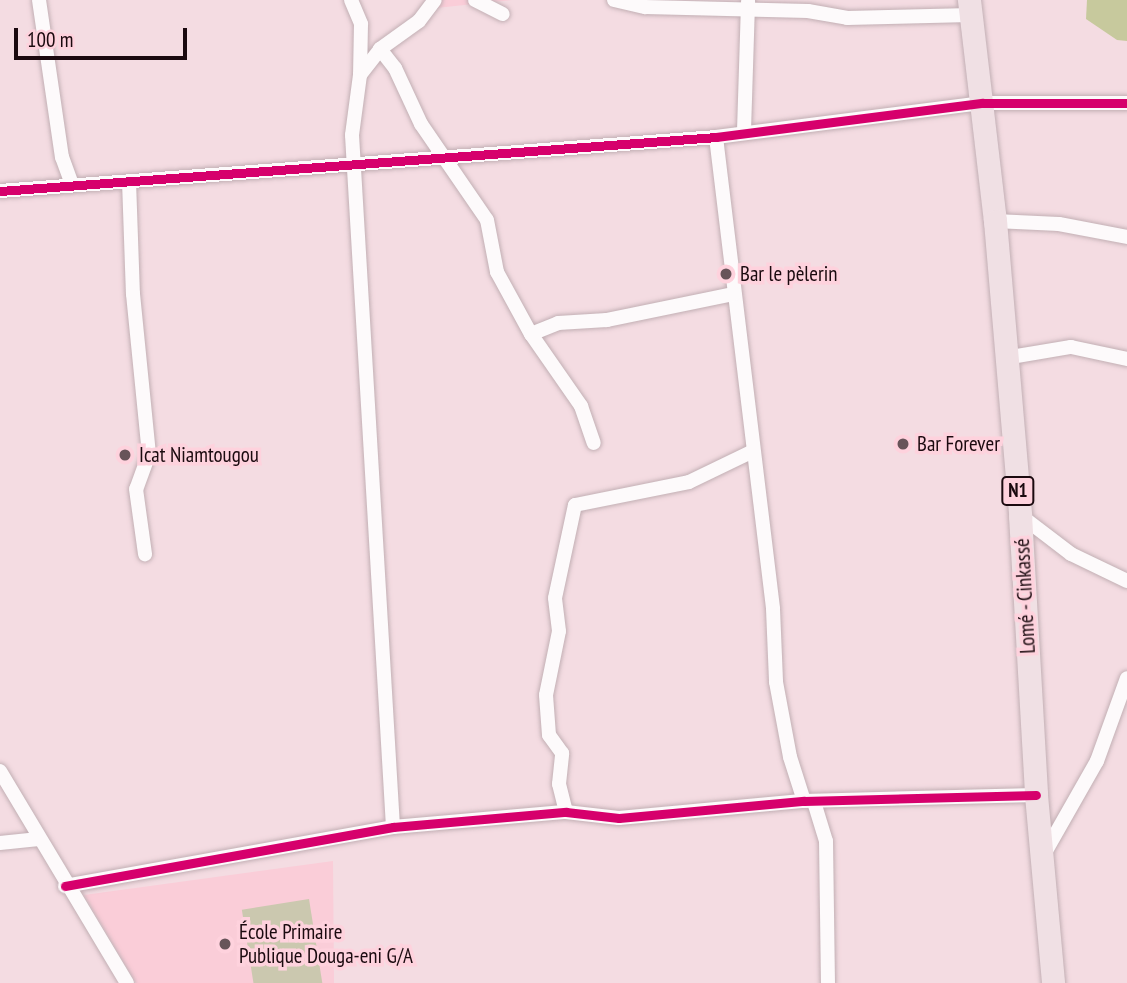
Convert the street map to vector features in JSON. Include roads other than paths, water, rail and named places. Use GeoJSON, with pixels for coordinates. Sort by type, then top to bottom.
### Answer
{"type":"FeatureCollection","features":[{"type":"Feature","properties":{"kind":"highway","name":"Lomé - Cinkassé"},"geometry":{"type":"LineString","coordinates":[[970,7],[995,221],[1020,515],[1036,795],[1053,983]]}},
{"type":"Feature","properties":{"kind":"street"},"geometry":{"type":"LineString","coordinates":[[39,0],[62,157],[72,185]]}},
{"type":"Feature","properties":{"kind":"street"},"geometry":{"type":"LineString","coordinates":[[351,0],[361,24],[360,75],[352,162],[393,827]]}},
{"type":"Feature","properties":{"kind":"street"},"geometry":{"type":"LineString","coordinates":[[360,75],[380,49],[419,21],[435,0]]}},
{"type":"Feature","properties":{"kind":"street"},"geometry":{"type":"LineString","coordinates":[[475,0],[503,14]]}},
{"type":"Feature","properties":{"kind":"street"},"geometry":{"type":"LineString","coordinates":[[614,0],[645,7],[748,4],[847,18],[970,7]]}},
{"type":"Feature","properties":{"kind":"street"},"geometry":{"type":"LineString","coordinates":[[744,131],[749,62],[748,4]]}},
{"type":"Feature","properties":{"kind":"street"},"geometry":{"type":"LineString","coordinates":[[380,49],[395,68],[409,104],[486,220],[497,272],[531,334],[581,406],[594,443]]}},
{"type":"Feature","properties":{"kind":"street"},"geometry":{"type":"LineString","coordinates":[[0,191],[444,155],[716,137],[744,131],[983,103],[1127,103]]}},
{"type":"Feature","properties":{"kind":"street"},"geometry":{"type":"LineString","coordinates":[[716,137],[751,452],[773,609],[776,682],[790,757],[826,841],[828,983]]}},
{"type":"Feature","properties":{"kind":"street"},"geometry":{"type":"LineString","coordinates":[[129,181],[133,294],[149,454],[136,489],[145,554]]}},
{"type":"Feature","properties":{"kind":"street"},"geometry":{"type":"LineString","coordinates":[[995,221],[1059,224],[1127,237]]}},
{"type":"Feature","properties":{"kind":"street"},"geometry":{"type":"LineString","coordinates":[[531,334],[558,323],[607,320],[734,294]]}},
{"type":"Feature","properties":{"kind":"street"},"geometry":{"type":"LineString","coordinates":[[1005,358],[1071,347],[1127,359]]}},
{"type":"Feature","properties":{"kind":"street"},"geometry":{"type":"LineString","coordinates":[[566,812],[559,784],[562,753],[549,736],[547,695],[559,631],[555,598],[575,505],[688,482],[751,452]]}},
{"type":"Feature","properties":{"kind":"street"},"geometry":{"type":"LineString","coordinates":[[1020,515],[1071,554],[1127,581]]}},
{"type":"Feature","properties":{"kind":"street"},"geometry":{"type":"LineString","coordinates":[[1043,856],[1097,761],[1127,678]]}},
{"type":"Feature","properties":{"kind":"street"},"geometry":{"type":"LineString","coordinates":[[0,771],[65,886],[127,983]]}},
{"type":"Feature","properties":{"kind":"street"},"geometry":{"type":"LineString","coordinates":[[65,886],[393,827],[566,812],[619,818],[809,802],[1036,795]]}},
{"type":"Feature","properties":{"kind":"street"},"geometry":{"type":"LineString","coordinates":[[0,843],[39,839]]}},
{"type":"Feature","properties":{"kind":"place","name":"Bar le pèlerin"},"geometry":{"type":"Point","coordinates":[726,274]}},
{"type":"Feature","properties":{"kind":"place","name":"Bar Forever"},"geometry":{"type":"Point","coordinates":[903,444]}},
{"type":"Feature","properties":{"kind":"place","name":"Icat Niamtougou"},"geometry":{"type":"Point","coordinates":[125,455]}},
{"type":"Feature","properties":{"kind":"place","name":"École Primaire Publique Douga-eni G/A"},"geometry":{"type":"Point","coordinates":[225,944]}}]}
